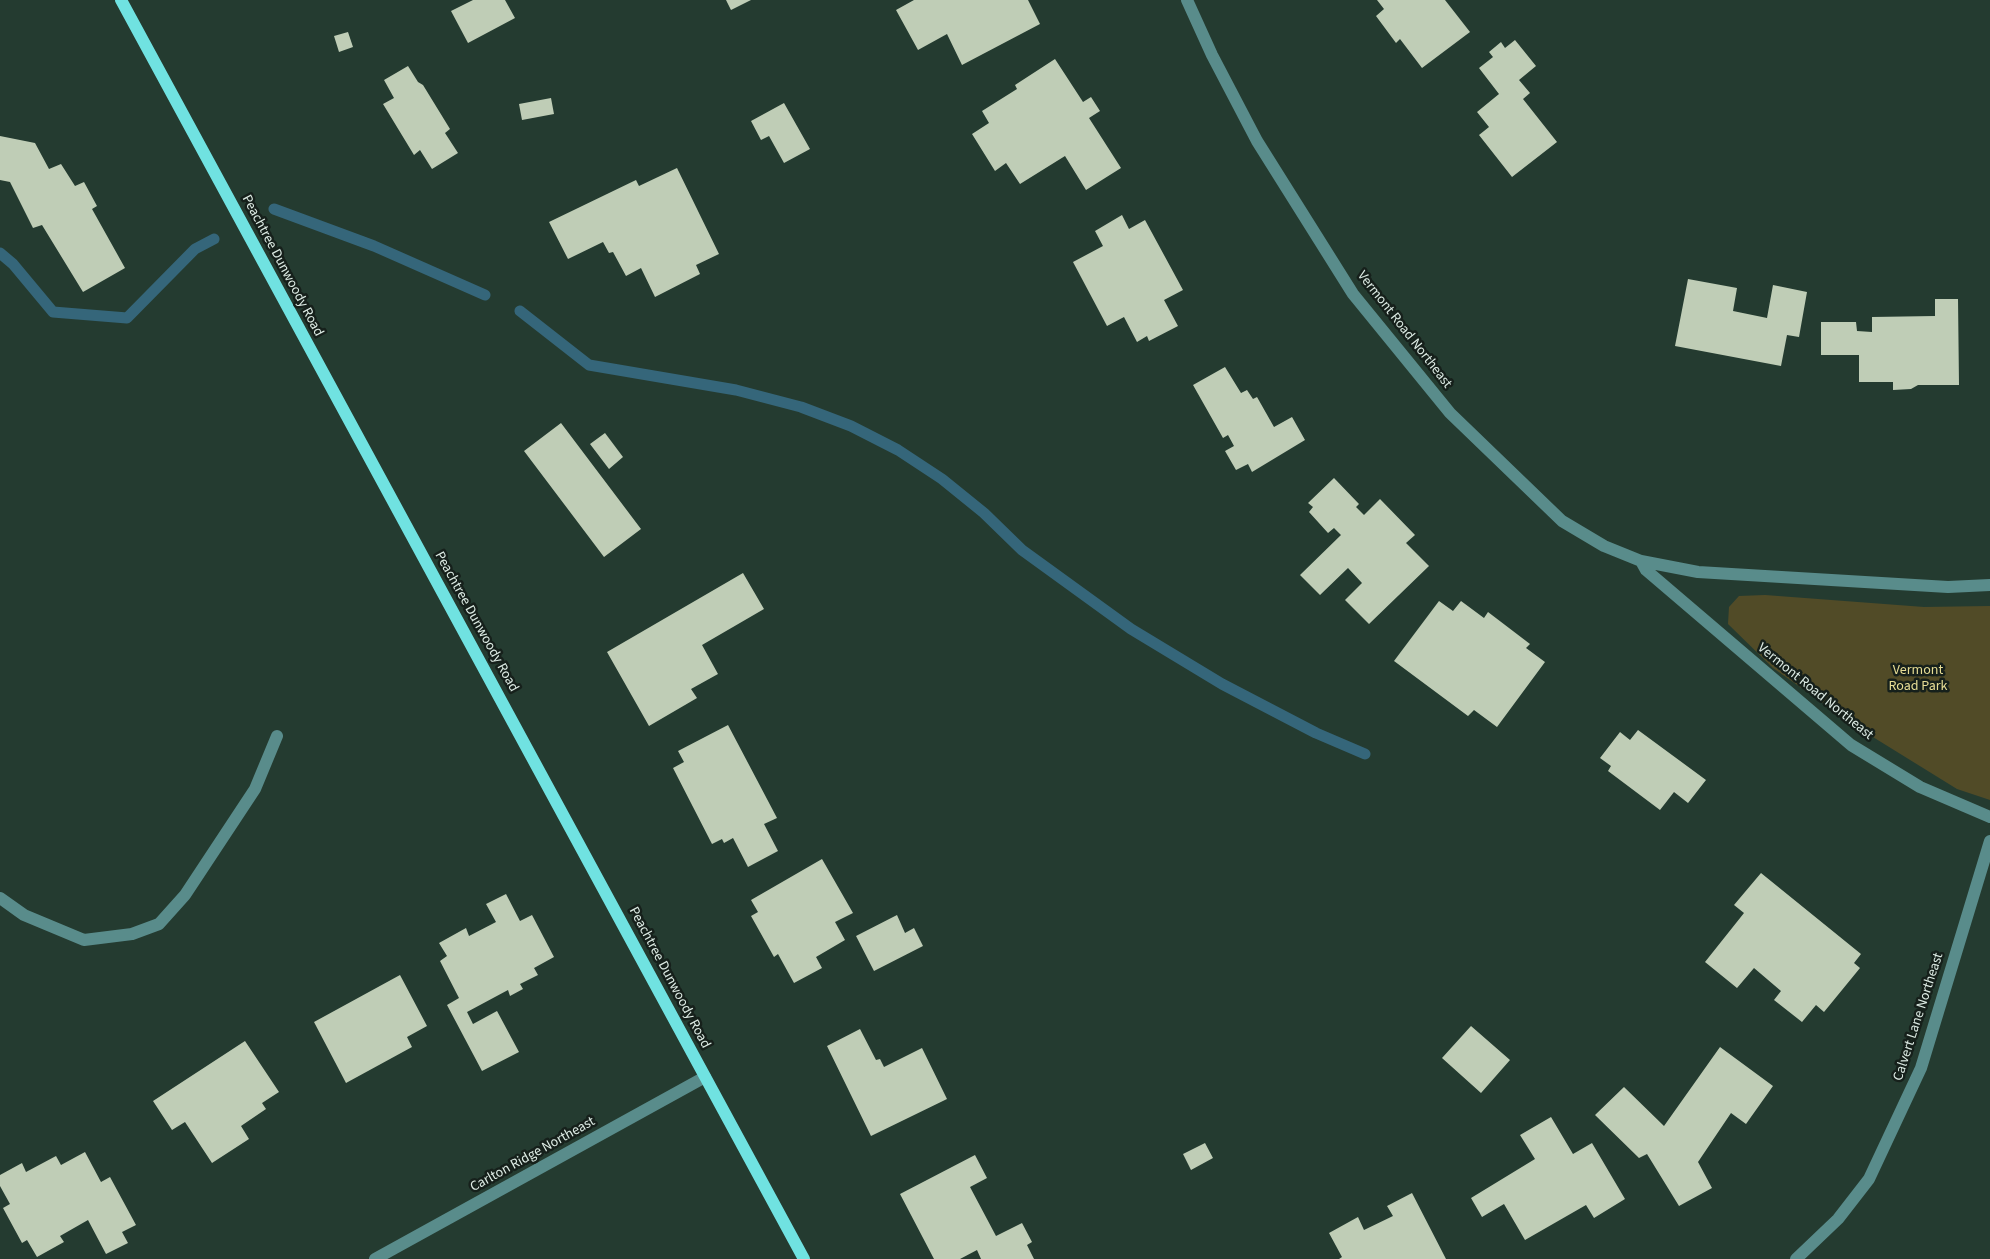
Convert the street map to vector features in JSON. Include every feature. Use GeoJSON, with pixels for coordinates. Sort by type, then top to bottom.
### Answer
{"type":"FeatureCollection","features":[{"type":"Feature","properties":{"kind":"main road","name":"Peachtree Dunwoody Road"},"geometry":{"type":"LineString","coordinates":[[121,0],[804,1259]]}},
{"type":"Feature","properties":{"kind":"street","name":"Vermont Road Northeast"},"geometry":{"type":"LineString","coordinates":[[1187,0],[1212,56],[1257,141],[1359,302],[1450,413],[1562,521],[1604,546],[1641,560],[1698,572],[1948,587],[1990,585]]}},
{"type":"Feature","properties":{"kind":"street","name":"Vermont Road Northeast"},"geometry":{"type":"LineString","coordinates":[[1641,560],[1646,570],[1851,745],[1920,788],[1990,817]]}},
{"type":"Feature","properties":{"kind":"street"},"geometry":{"type":"LineString","coordinates":[[0,898],[24,915],[84,940],[132,934],[159,924],[185,895],[255,788],[277,736]]}},
{"type":"Feature","properties":{"kind":"street","name":"Calvert Lane Northeast"},"geometry":{"type":"LineString","coordinates":[[1796,1259],[1838,1220],[1868,1179],[1920,1068],[1990,841]]}},
{"type":"Feature","properties":{"kind":"street","name":"Carlton Ridge Northeast"},"geometry":{"type":"LineString","coordinates":[[375,1259],[705,1077]]}},
{"type":"Feature","properties":{"kind":"green space","name":"Vermont Road Park"},"geometry":{"type":"Polygon","coordinates":[[[1765,595],[1924,607],[1990,606],[1990,800],[1957,789],[1860,729],[1773,668],[1728,624],[1729,607],[1739,596],[1765,595]]]}},
{"type":"Feature","properties":{"kind":"building"},"geometry":{"type":"Polygon","coordinates":[[[473,0],[505,0],[515,18],[468,43],[451,11],[473,0]]]}},
{"type":"Feature","properties":{"kind":"building"},"geometry":{"type":"Polygon","coordinates":[[[726,0],[751,0],[731,10],[726,0]]]}},
{"type":"Feature","properties":{"kind":"building"},"geometry":{"type":"Polygon","coordinates":[[[914,0],[1028,0],[1040,24],[962,65],[947,34],[918,50],[896,10],[914,0]]]}},
{"type":"Feature","properties":{"kind":"building"},"geometry":{"type":"Polygon","coordinates":[[[1377,0],[1445,0],[1470,32],[1422,68],[1400,39],[1396,43],[1376,16],[1384,9],[1377,0]]]}},
{"type":"Feature","properties":{"kind":"building"},"geometry":{"type":"Polygon","coordinates":[[[348,32],[353,47],[339,52],[334,36],[348,32]]]}},
{"type":"Feature","properties":{"kind":"building"},"geometry":{"type":"Polygon","coordinates":[[[1515,40],[1536,66],[1519,80],[1530,93],[1523,99],[1557,142],[1512,177],[1479,135],[1489,127],[1477,112],[1499,94],[1479,68],[1493,57],[1489,52],[1501,42],[1505,48],[1515,40]]]}},
{"type":"Feature","properties":{"kind":"building"},"geometry":{"type":"Polygon","coordinates":[[[1055,59],[1083,102],[1091,97],[1100,111],[1089,118],[1121,168],[1086,190],[1065,156],[1020,184],[1006,163],[995,171],[972,134],[989,123],[982,111],[1017,89],[1015,85],[1055,59]]]}},
{"type":"Feature","properties":{"kind":"building"},"geometry":{"type":"Polygon","coordinates":[[[408,66],[418,82],[423,85],[450,129],[445,133],[458,153],[432,169],[420,150],[414,155],[383,104],[394,98],[384,80],[408,66]]]}},
{"type":"Feature","properties":{"kind":"building"},"geometry":{"type":"Polygon","coordinates":[[[551,98],[554,114],[522,120],[519,104],[551,98]]]}},
{"type":"Feature","properties":{"kind":"building"},"geometry":{"type":"Polygon","coordinates":[[[784,103],[810,149],[784,163],[769,136],[761,140],[751,121],[784,103]]]}},
{"type":"Feature","properties":{"kind":"building"},"geometry":{"type":"Polygon","coordinates":[[[0,136],[35,143],[49,169],[61,164],[75,186],[84,182],[97,206],[92,209],[125,268],[83,292],[42,225],[33,228],[10,182],[0,180],[0,136]]]}},
{"type":"Feature","properties":{"kind":"building"},"geometry":{"type":"Polygon","coordinates":[[[677,168],[719,254],[696,265],[700,274],[655,297],[641,268],[626,276],[613,252],[609,253],[603,242],[568,259],[549,222],[636,180],[639,186],[677,168]]]}},
{"type":"Feature","properties":{"kind":"building"},"geometry":{"type":"Polygon","coordinates":[[[1122,215],[1129,229],[1145,220],[1183,290],[1164,300],[1178,326],[1149,341],[1147,336],[1137,342],[1124,317],[1107,326],[1073,262],[1103,246],[1095,231],[1122,215]]]}},
{"type":"Feature","properties":{"kind":"building"},"geometry":{"type":"Polygon","coordinates":[[[1688,279],[1737,288],[1733,311],[1767,318],[1773,285],[1807,292],[1799,337],[1787,335],[1781,366],[1675,346],[1688,279]]]}},
{"type":"Feature","properties":{"kind":"building"},"geometry":{"type":"Polygon","coordinates":[[[1935,299],[1958,299],[1959,385],[1918,385],[1911,389],[1893,390],[1893,382],[1859,382],[1859,355],[1821,355],[1821,322],[1856,322],[1857,331],[1872,332],[1872,317],[1935,316],[1935,299]]]}},
{"type":"Feature","properties":{"kind":"building"},"geometry":{"type":"Polygon","coordinates":[[[1225,367],[1241,393],[1247,390],[1253,399],[1257,397],[1274,427],[1292,417],[1305,440],[1252,472],[1248,464],[1236,470],[1225,451],[1234,446],[1228,435],[1223,438],[1193,385],[1225,367]]]}},
{"type":"Feature","properties":{"kind":"building"},"geometry":{"type":"Polygon","coordinates":[[[561,423],[641,529],[604,557],[524,451],[561,423]]]}},
{"type":"Feature","properties":{"kind":"building"},"geometry":{"type":"Polygon","coordinates":[[[605,433],[623,457],[609,469],[590,444],[605,433]]]}},
{"type":"Feature","properties":{"kind":"building"},"geometry":{"type":"Polygon","coordinates":[[[1334,478],[1359,504],[1356,507],[1364,515],[1380,499],[1415,535],[1406,543],[1429,566],[1369,624],[1345,600],[1362,583],[1348,568],[1320,595],[1300,575],[1341,535],[1334,528],[1328,533],[1309,512],[1313,507],[1308,503],[1334,478]]]}},
{"type":"Feature","properties":{"kind":"building"},"geometry":{"type":"Polygon","coordinates":[[[743,573],[764,609],[702,645],[718,674],[691,689],[697,698],[649,726],[607,652],[743,573]]]}},
{"type":"Feature","properties":{"kind":"building"},"geometry":{"type":"Polygon","coordinates":[[[1439,601],[1453,611],[1461,601],[1484,618],[1488,612],[1530,644],[1526,648],[1545,662],[1497,727],[1474,710],[1468,716],[1394,661],[1439,601]]]}},
{"type":"Feature","properties":{"kind":"building"},"geometry":{"type":"Polygon","coordinates":[[[728,725],[777,818],[764,824],[778,851],[748,867],[733,838],[724,843],[722,839],[712,844],[673,768],[684,762],[678,751],[728,725]]]}},
{"type":"Feature","properties":{"kind":"building"},"geometry":{"type":"Polygon","coordinates":[[[1638,730],[1706,780],[1688,803],[1674,792],[1660,810],[1608,771],[1611,766],[1600,758],[1620,732],[1630,740],[1638,730]]]}},
{"type":"Feature","properties":{"kind":"building"},"geometry":{"type":"Polygon","coordinates":[[[822,859],[853,913],[835,922],[845,940],[816,957],[822,968],[794,983],[778,954],[774,957],[751,916],[758,912],[751,900],[822,859]]]}},
{"type":"Feature","properties":{"kind":"building"},"geometry":{"type":"Polygon","coordinates":[[[1761,873],[1861,954],[1854,963],[1860,968],[1824,1012],[1816,1005],[1802,1022],[1774,1000],[1781,991],[1754,968],[1737,988],[1705,962],[1744,913],[1734,905],[1761,873]]]}},
{"type":"Feature","properties":{"kind":"building"},"geometry":{"type":"Polygon","coordinates":[[[506,894],[520,921],[532,915],[554,957],[534,968],[538,975],[520,984],[523,989],[510,996],[508,990],[467,1012],[473,1024],[497,1011],[519,1052],[482,1071],[447,1005],[459,998],[440,961],[447,956],[439,943],[466,928],[469,936],[496,922],[486,904],[506,894]]]}},
{"type":"Feature","properties":{"kind":"building"},"geometry":{"type":"Polygon","coordinates":[[[897,915],[905,933],[914,928],[923,946],[874,971],[856,936],[897,915]]]}},
{"type":"Feature","properties":{"kind":"building"},"geometry":{"type":"Polygon","coordinates":[[[400,975],[427,1026],[407,1037],[412,1047],[346,1083],[314,1022],[400,975]]]}},
{"type":"Feature","properties":{"kind":"building"},"geometry":{"type":"Polygon","coordinates":[[[1471,1026],[1510,1060],[1481,1093],[1442,1058],[1471,1026]]]}},
{"type":"Feature","properties":{"kind":"building"},"geometry":{"type":"Polygon","coordinates":[[[860,1029],[876,1060],[880,1059],[884,1067],[922,1048],[947,1099],[871,1136],[827,1046],[860,1029]]]}},
{"type":"Feature","properties":{"kind":"building"},"geometry":{"type":"Polygon","coordinates":[[[245,1041],[279,1092],[262,1103],[266,1109],[241,1126],[249,1139],[212,1163],[185,1122],[172,1130],[153,1101],[245,1041]]]}},
{"type":"Feature","properties":{"kind":"building"},"geometry":{"type":"Polygon","coordinates":[[[1720,1047],[1773,1086],[1746,1124],[1731,1113],[1698,1162],[1712,1188],[1679,1206],[1647,1154],[1639,1158],[1595,1115],[1624,1087],[1664,1126],[1720,1047]]]}},
{"type":"Feature","properties":{"kind":"building"},"geometry":{"type":"Polygon","coordinates":[[[1551,1117],[1573,1154],[1592,1143],[1625,1199],[1594,1218],[1586,1205],[1525,1240],[1504,1204],[1482,1217],[1471,1198],[1535,1159],[1520,1135],[1551,1117]]]}},
{"type":"Feature","properties":{"kind":"building"},"geometry":{"type":"Polygon","coordinates":[[[1205,1143],[1213,1158],[1191,1170],[1183,1154],[1205,1143]]]}},
{"type":"Feature","properties":{"kind":"building"},"geometry":{"type":"Polygon","coordinates":[[[85,1152],[101,1182],[110,1177],[136,1225],[122,1232],[128,1243],[106,1254],[88,1220],[60,1236],[64,1242],[37,1257],[27,1240],[22,1243],[3,1208],[10,1204],[0,1186],[0,1175],[22,1163],[26,1172],[56,1156],[61,1165],[85,1152]]]}},
{"type":"Feature","properties":{"kind":"building"},"geometry":{"type":"Polygon","coordinates":[[[975,1155],[987,1178],[970,1187],[996,1236],[1022,1223],[1032,1242],[1027,1245],[1034,1259],[981,1259],[977,1250],[960,1259],[934,1259],[900,1194],[975,1155]]]}},
{"type":"Feature","properties":{"kind":"building"},"geometry":{"type":"Polygon","coordinates":[[[1412,1193],[1446,1259],[1339,1259],[1342,1257],[1329,1233],[1358,1217],[1364,1230],[1393,1216],[1387,1206],[1412,1193]]]}},
{"type":"Feature","properties":{"kind":"waterway"},"geometry":{"type":"LineString","coordinates":[[274,209],[374,246],[485,295]]}},
{"type":"Feature","properties":{"kind":"waterway"},"geometry":{"type":"LineString","coordinates":[[0,253],[13,264],[53,312],[127,318],[195,249],[214,239]]}},
{"type":"Feature","properties":{"kind":"waterway"},"geometry":{"type":"LineString","coordinates":[[520,311],[589,365],[736,390],[801,407],[851,426],[898,450],[942,479],[984,513],[1022,550],[1131,629],[1222,684],[1316,733],[1365,754]]}}]}
